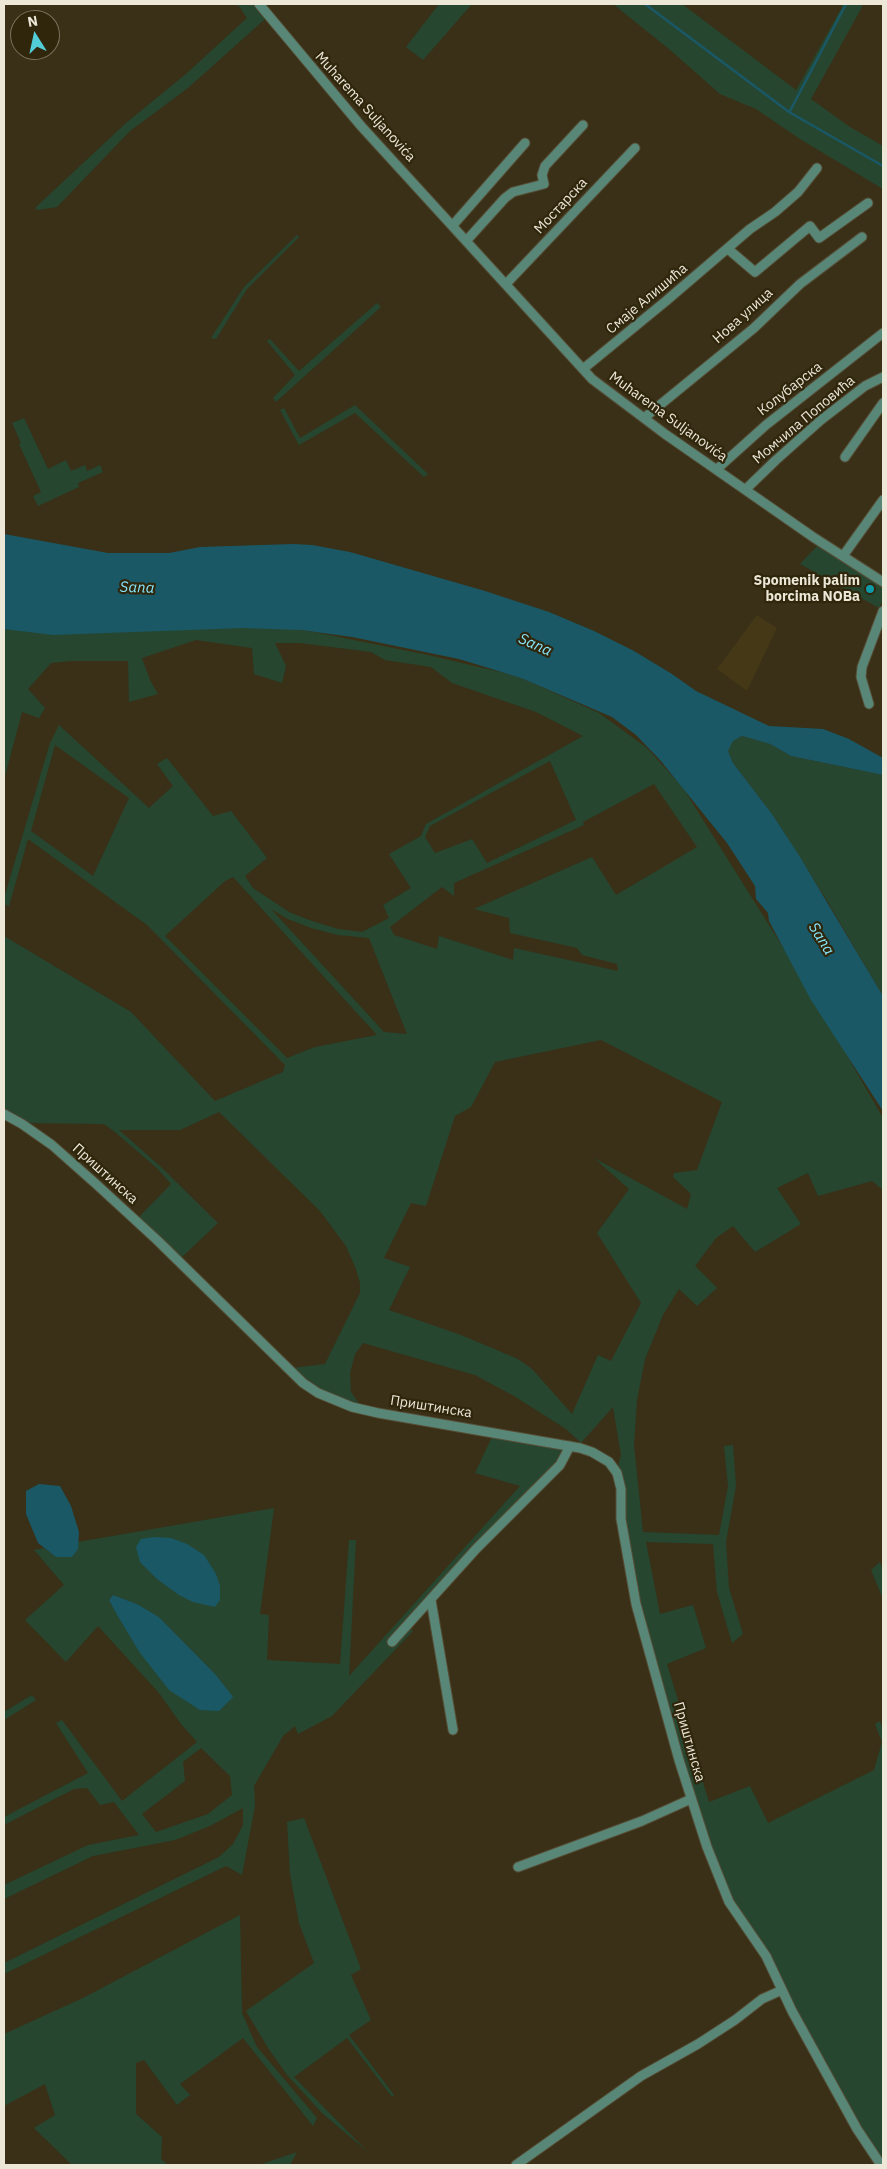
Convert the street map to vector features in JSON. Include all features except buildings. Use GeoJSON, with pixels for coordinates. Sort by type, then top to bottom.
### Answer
{"type":"FeatureCollection","features":[{"type":"Feature","properties":{"kind":"street","name":"Muharema Suljanovića"},"geometry":{"type":"LineString","coordinates":[[259,4],[350,113],[592,379],[717,469],[883,582]]}},
{"type":"Feature","properties":{"kind":"street"},"geometry":{"type":"LineString","coordinates":[[467,240],[505,198],[514,192],[544,184],[542,175],[544,166],[583,125]]}},
{"type":"Feature","properties":{"kind":"street"},"geometry":{"type":"LineString","coordinates":[[453,225],[525,143]]}},
{"type":"Feature","properties":{"kind":"street","name":"Мостарска"},"geometry":{"type":"LineString","coordinates":[[506,284],[635,148]]}},
{"type":"Feature","properties":{"kind":"street","name":"Смаје Алишића"},"geometry":{"type":"LineString","coordinates":[[583,369],[750,229],[775,212],[798,192],[817,168]]}},
{"type":"Feature","properties":{"kind":"street"},"geometry":{"type":"LineString","coordinates":[[728,249],[755,272],[810,226],[819,238],[868,203]]}},
{"type":"Feature","properties":{"kind":"street","name":"Нова улица"},"geometry":{"type":"LineString","coordinates":[[644,418],[754,328],[800,284],[862,237]]}},
{"type":"Feature","properties":{"kind":"street","name":"Колубарска"},"geometry":{"type":"LineString","coordinates":[[717,469],[766,425],[883,333]]}},
{"type":"Feature","properties":{"kind":"street","name":"Момчила Поповића"},"geometry":{"type":"LineString","coordinates":[[746,489],[821,420],[865,386],[883,377]]}},
{"type":"Feature","properties":{"kind":"street"},"geometry":{"type":"LineString","coordinates":[[845,457],[883,403]]}},
{"type":"Feature","properties":{"kind":"street"},"geometry":{"type":"LineString","coordinates":[[843,556],[883,500]]}},
{"type":"Feature","properties":{"kind":"street"},"geometry":{"type":"LineString","coordinates":[[869,704],[861,678],[862,668],[883,611]]}},
{"type":"Feature","properties":{"kind":"street","name":"Приштинска"},"geometry":{"type":"LineString","coordinates":[[4,1114],[52,1145],[96,1184],[157,1240],[303,1383],[318,1393],[352,1407],[570,1446],[602,1457],[609,1462],[617,1473],[621,1489],[623,1529],[636,1604],[691,1799],[707,1847],[729,1902],[766,1956],[782,1990],[857,2130],[881,2165]]}},
{"type":"Feature","properties":{"kind":"street"},"geometry":{"type":"LineString","coordinates":[[392,1642],[503,1521],[560,1465],[570,1446]]}},
{"type":"Feature","properties":{"kind":"street"},"geometry":{"type":"LineString","coordinates":[[432,1600],[453,1730]]}},
{"type":"Feature","properties":{"kind":"street","name":"Приштинска"},"geometry":{"type":"LineString","coordinates":[[518,1867],[642,1822],[691,1799]]}},
{"type":"Feature","properties":{"kind":"street"},"geometry":{"type":"LineString","coordinates":[[516,2165],[641,2076],[735,2020],[762,1999],[782,1990]]}},
{"type":"Feature","properties":{"kind":"shaded area"},"geometry":{"type":"Polygon","coordinates":[[[757,615],[777,628],[747,691],[717,669],[757,615]]]}},
{"type":"Feature","properties":{"kind":"green space"},"geometry":{"type":"Polygon","coordinates":[[[233,4],[252,4],[265,19],[188,88],[130,131],[57,207],[38,210],[35,208],[126,123],[186,74],[247,18],[239,6],[233,4]]]}},
{"type":"Feature","properties":{"kind":"green space"},"geometry":{"type":"Polygon","coordinates":[[[439,4],[472,4],[423,60],[406,47],[439,4]]]}},
{"type":"Feature","properties":{"kind":"green space"},"geometry":{"type":"Polygon","coordinates":[[[613,4],[682,4],[796,90],[842,4],[862,4],[811,99],[850,127],[883,146],[883,189],[800,139],[756,109],[720,94],[669,49],[613,4]]]}},
{"type":"Feature","properties":{"kind":"green space"},"geometry":{"type":"Polygon","coordinates":[[[297,235],[299,237],[247,289],[216,339],[211,338],[244,287],[297,235]]]}},
{"type":"Feature","properties":{"kind":"green space"},"geometry":{"type":"Polygon","coordinates":[[[377,303],[381,307],[276,402],[273,398],[295,375],[267,341],[270,339],[299,371],[377,303]]]}},
{"type":"Feature","properties":{"kind":"green space"},"geometry":{"type":"Polygon","coordinates":[[[355,405],[428,474],[424,477],[355,413],[299,445],[280,410],[284,408],[300,438],[355,405]]]}},
{"type":"Feature","properties":{"kind":"green space"},"geometry":{"type":"Polygon","coordinates":[[[24,418],[48,469],[66,460],[71,471],[85,465],[87,471],[100,465],[103,472],[78,483],[79,487],[38,506],[33,496],[41,492],[19,444],[21,443],[12,423],[24,418]]]}},
{"type":"Feature","properties":{"kind":"green space"},"geometry":{"type":"Polygon","coordinates":[[[817,546],[883,587],[883,600],[879,608],[800,564],[817,546]]]}},
{"type":"Feature","properties":{"kind":"green space"},"geometry":{"type":"Polygon","coordinates":[[[255,624],[314,632],[428,655],[517,676],[599,713],[647,748],[683,788],[801,976],[883,1118],[883,1190],[872,1181],[818,1196],[808,1173],[777,1188],[801,1224],[755,1252],[733,1226],[716,1238],[695,1266],[717,1288],[697,1306],[679,1289],[663,1315],[645,1359],[637,1400],[634,1445],[643,1532],[719,1535],[728,1486],[724,1446],[733,1445],[736,1486],[726,1542],[729,1588],[743,1634],[732,1643],[717,1592],[713,1544],[646,1542],[660,1614],[693,1605],[706,1648],[667,1664],[709,1802],[750,1786],[768,1823],[874,1770],[882,1742],[875,1724],[880,1721],[883,1730],[883,2162],[852,2113],[766,1952],[745,1923],[731,1896],[713,1852],[691,1789],[643,1621],[631,1560],[621,1471],[618,1466],[621,1455],[613,1407],[581,1443],[566,1429],[514,1396],[475,1375],[363,1343],[355,1354],[350,1373],[351,1392],[362,1408],[348,1404],[306,1383],[292,1368],[325,1364],[360,1293],[360,1283],[356,1269],[346,1246],[320,1211],[219,1112],[180,1130],[119,1130],[161,1167],[218,1223],[181,1258],[137,1219],[171,1184],[158,1169],[115,1132],[104,1124],[24,1123],[4,1112],[4,936],[131,1012],[215,1101],[283,1072],[285,1065],[147,925],[28,839],[9,906],[4,904],[4,898],[50,743],[59,725],[149,808],[173,786],[157,764],[167,758],[213,816],[231,811],[267,858],[245,876],[253,888],[289,912],[338,929],[362,932],[389,918],[383,905],[411,888],[389,854],[421,836],[426,824],[583,736],[536,712],[452,683],[431,667],[385,660],[371,652],[300,643],[275,643],[286,666],[282,683],[254,674],[252,648],[196,640],[142,658],[150,680],[158,694],[129,702],[128,661],[51,663],[28,689],[45,708],[39,718],[22,712],[4,780],[4,626],[62,633],[129,632],[255,624]],[[55,745],[31,831],[93,876],[129,798],[55,745]],[[550,761],[430,826],[425,837],[435,853],[472,839],[487,863],[576,820],[550,761]],[[654,784],[583,822],[584,825],[454,883],[454,896],[442,887],[390,927],[394,935],[437,949],[439,936],[513,960],[514,948],[618,971],[617,964],[582,955],[577,948],[510,933],[509,918],[474,909],[592,857],[616,895],[697,847],[654,784]],[[233,877],[225,881],[165,936],[287,1058],[315,1047],[377,1035],[233,877]],[[271,909],[384,1032],[407,1034],[369,938],[338,935],[311,928],[288,919],[271,909]],[[601,1040],[495,1062],[471,1107],[455,1116],[426,1206],[411,1203],[384,1258],[410,1267],[389,1310],[461,1335],[518,1359],[532,1369],[572,1414],[598,1355],[611,1361],[641,1303],[597,1233],[629,1189],[594,1158],[687,1209],[691,1194],[673,1177],[674,1173],[697,1170],[722,1102],[601,1040]]]}},
{"type":"Feature","properties":{"kind":"green space"},"geometry":{"type":"Polygon","coordinates":[[[742,736],[770,744],[791,756],[883,775],[883,996],[826,899],[772,814],[733,763],[728,751],[733,741],[742,736]]]}},
{"type":"Feature","properties":{"kind":"green space"},"geometry":{"type":"Polygon","coordinates":[[[492,1437],[558,1449],[563,1451],[564,1455],[406,1624],[413,1631],[332,1716],[298,1734],[295,1726],[283,1736],[254,1786],[255,1806],[242,1875],[226,1866],[4,1974],[4,1963],[219,1857],[233,1844],[243,1825],[243,1808],[210,1826],[175,1840],[93,1856],[4,1899],[4,1885],[88,1845],[139,1835],[114,1802],[100,1805],[87,1788],[74,1789],[4,1825],[4,1817],[88,1773],[56,1723],[62,1720],[122,1801],[197,1742],[181,1724],[159,1693],[98,1626],[66,1662],[25,1620],[64,1585],[34,1550],[44,1548],[56,1557],[78,1549],[78,1542],[274,1508],[260,1614],[269,1615],[267,1660],[340,1664],[349,1540],[356,1540],[349,1676],[520,1486],[475,1473],[492,1437]],[[113,1595],[109,1600],[117,1615],[140,1652],[169,1690],[232,1697],[216,1675],[159,1617],[137,1604],[113,1595]],[[201,1748],[183,1762],[185,1781],[142,1814],[156,1832],[208,1814],[232,1795],[230,1776],[201,1748]]]}},
{"type":"Feature","properties":{"kind":"green space"},"geometry":{"type":"Polygon","coordinates":[[[880,1562],[883,1570],[883,1599],[871,1570],[880,1562]]]}},
{"type":"Feature","properties":{"kind":"green space"},"geometry":{"type":"Polygon","coordinates":[[[32,1695],[36,1700],[4,1720],[4,1712],[32,1695]]]}},
{"type":"Feature","properties":{"kind":"green space"},"geometry":{"type":"Polygon","coordinates":[[[304,1818],[361,1969],[351,1975],[371,2020],[349,2035],[394,2095],[392,2097],[347,2038],[294,2077],[368,2152],[322,2113],[287,2075],[246,2011],[314,1963],[299,1923],[290,1874],[287,1822],[304,1818]]]}},
{"type":"Feature","properties":{"kind":"green space"},"geometry":{"type":"Polygon","coordinates":[[[240,1915],[242,2013],[257,2047],[317,2118],[313,2126],[243,2038],[180,2084],[190,2095],[177,2105],[144,2060],[136,2063],[136,2114],[162,2137],[161,2159],[168,2165],[72,2165],[34,2128],[55,2115],[45,2084],[4,2106],[4,2034],[83,1998],[240,1915]]]}},
{"type":"Feature","properties":{"kind":"green space"},"geometry":{"type":"Polygon","coordinates":[[[297,2152],[290,2165],[259,2165],[297,2152]]]}},
{"type":"Feature","properties":{"kind":"water","name":"Sana"},"geometry":{"type":"Polygon","coordinates":[[[4,534],[108,553],[169,553],[200,547],[293,544],[312,545],[350,552],[485,591],[549,612],[634,651],[696,691],[769,726],[823,729],[849,739],[883,758],[883,775],[791,756],[770,744],[742,736],[733,741],[728,751],[733,763],[772,814],[800,857],[883,996],[883,1111],[811,1000],[769,921],[768,913],[756,899],[755,886],[727,843],[660,760],[636,735],[612,717],[521,678],[459,659],[352,637],[301,630],[243,628],[53,635],[4,629],[4,534]]]}},
{"type":"Feature","properties":{"kind":"water"},"geometry":{"type":"Polygon","coordinates":[[[39,1484],[60,1486],[71,1506],[79,1532],[78,1549],[72,1557],[56,1557],[38,1543],[26,1514],[26,1491],[39,1484]]]}},
{"type":"Feature","properties":{"kind":"water"},"geometry":{"type":"Polygon","coordinates":[[[154,1537],[171,1538],[187,1544],[204,1555],[216,1574],[220,1586],[220,1600],[215,1607],[193,1602],[179,1595],[157,1579],[140,1562],[136,1547],[141,1539],[154,1537]]]}},
{"type":"Feature","properties":{"kind":"water"},"geometry":{"type":"Polygon","coordinates":[[[113,1595],[137,1604],[159,1617],[216,1675],[233,1697],[219,1711],[200,1710],[169,1690],[140,1653],[117,1615],[109,1600],[113,1595]]]}},
{"type":"Feature","properties":{"kind":"waterway"},"geometry":{"type":"LineString","coordinates":[[645,4],[789,112],[883,166]]}},
{"type":"Feature","properties":{"kind":"waterway"},"geometry":{"type":"LineString","coordinates":[[790,111],[846,4]]}},
{"type":"Feature","properties":{"kind":"place","name":"Spomenik palim borcima NOBa"},"geometry":{"type":"Point","coordinates":[870,589]}}]}
